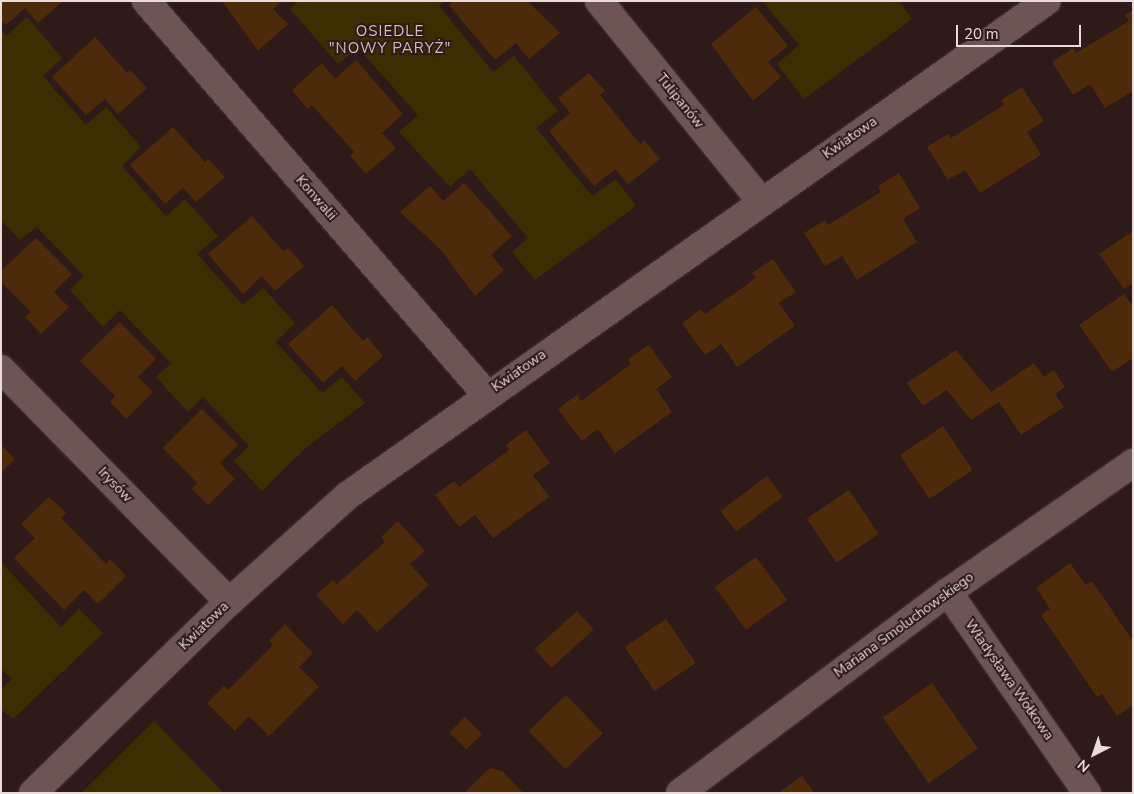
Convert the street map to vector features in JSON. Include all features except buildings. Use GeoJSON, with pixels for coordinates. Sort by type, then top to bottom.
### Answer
{"type":"FeatureCollection","features":[{"type":"Feature","properties":{"kind":"street","name":"Konwalii"},"geometry":{"type":"LineString","coordinates":[[146,1],[486,394]]}},
{"type":"Feature","properties":{"kind":"street","name":"Tulipanów"},"geometry":{"type":"LineString","coordinates":[[599,1],[760,200]]}},
{"type":"Feature","properties":{"kind":"street","name":"Kwiatowa"},"geometry":{"type":"LineString","coordinates":[[32,793],[229,602],[348,496],[486,394],[1036,4]]}},
{"type":"Feature","properties":{"kind":"street","name":"Irysów"},"geometry":{"type":"LineString","coordinates":[[1,369],[229,602]]}},
{"type":"Feature","properties":{"kind":"street","name":"Mariana Smoluchowskiego"},"geometry":{"type":"LineString","coordinates":[[680,793],[948,592],[1133,463]]}},
{"type":"Feature","properties":{"kind":"street","name":"Władysława Wołkowa"},"geometry":{"type":"LineString","coordinates":[[948,592],[1087,793]]}},
{"type":"Feature","properties":{"kind":"shaded area"},"geometry":{"type":"Polygon","coordinates":[[[298,1],[444,1],[439,6],[493,72],[514,56],[558,111],[536,128],[592,196],[616,179],[636,206],[535,280],[512,252],[528,238],[470,169],[450,187],[399,132],[418,115],[358,48],[338,64],[290,9],[298,1]]]}},
{"type":"Feature","properties":{"kind":"shaded area"},"geometry":{"type":"Polygon","coordinates":[[[762,1],[899,1],[912,19],[804,99],[777,64],[799,45],[762,1]]]}},
{"type":"Feature","properties":{"kind":"shaded area"},"geometry":{"type":"Polygon","coordinates":[[[27,17],[62,58],[43,76],[86,125],[106,107],[141,147],[122,166],[166,216],[185,199],[218,236],[197,254],[243,305],[263,288],[295,323],[276,342],[322,393],[342,377],[365,403],[308,446],[262,491],[234,461],[249,446],[203,397],[188,412],[156,377],[171,363],[120,310],[103,327],[70,290],[84,276],[37,227],[20,240],[1,220],[1,31],[6,36],[27,17]]]}},
{"type":"Feature","properties":{"kind":"shaded area"},"geometry":{"type":"Polygon","coordinates":[[[1,562],[61,627],[79,609],[103,633],[13,719],[1,709],[1,689],[12,679],[1,669],[1,562]]]}},
{"type":"Feature","properties":{"kind":"shaded area"},"geometry":{"type":"Polygon","coordinates":[[[154,721],[224,793],[82,792],[154,721]]]}},
{"type":"Feature","properties":{"kind":"district","name":"OSIEDLE \"NOWY PARYŻ\""},"geometry":{"type":"Point","coordinates":[390,40]}}]}
